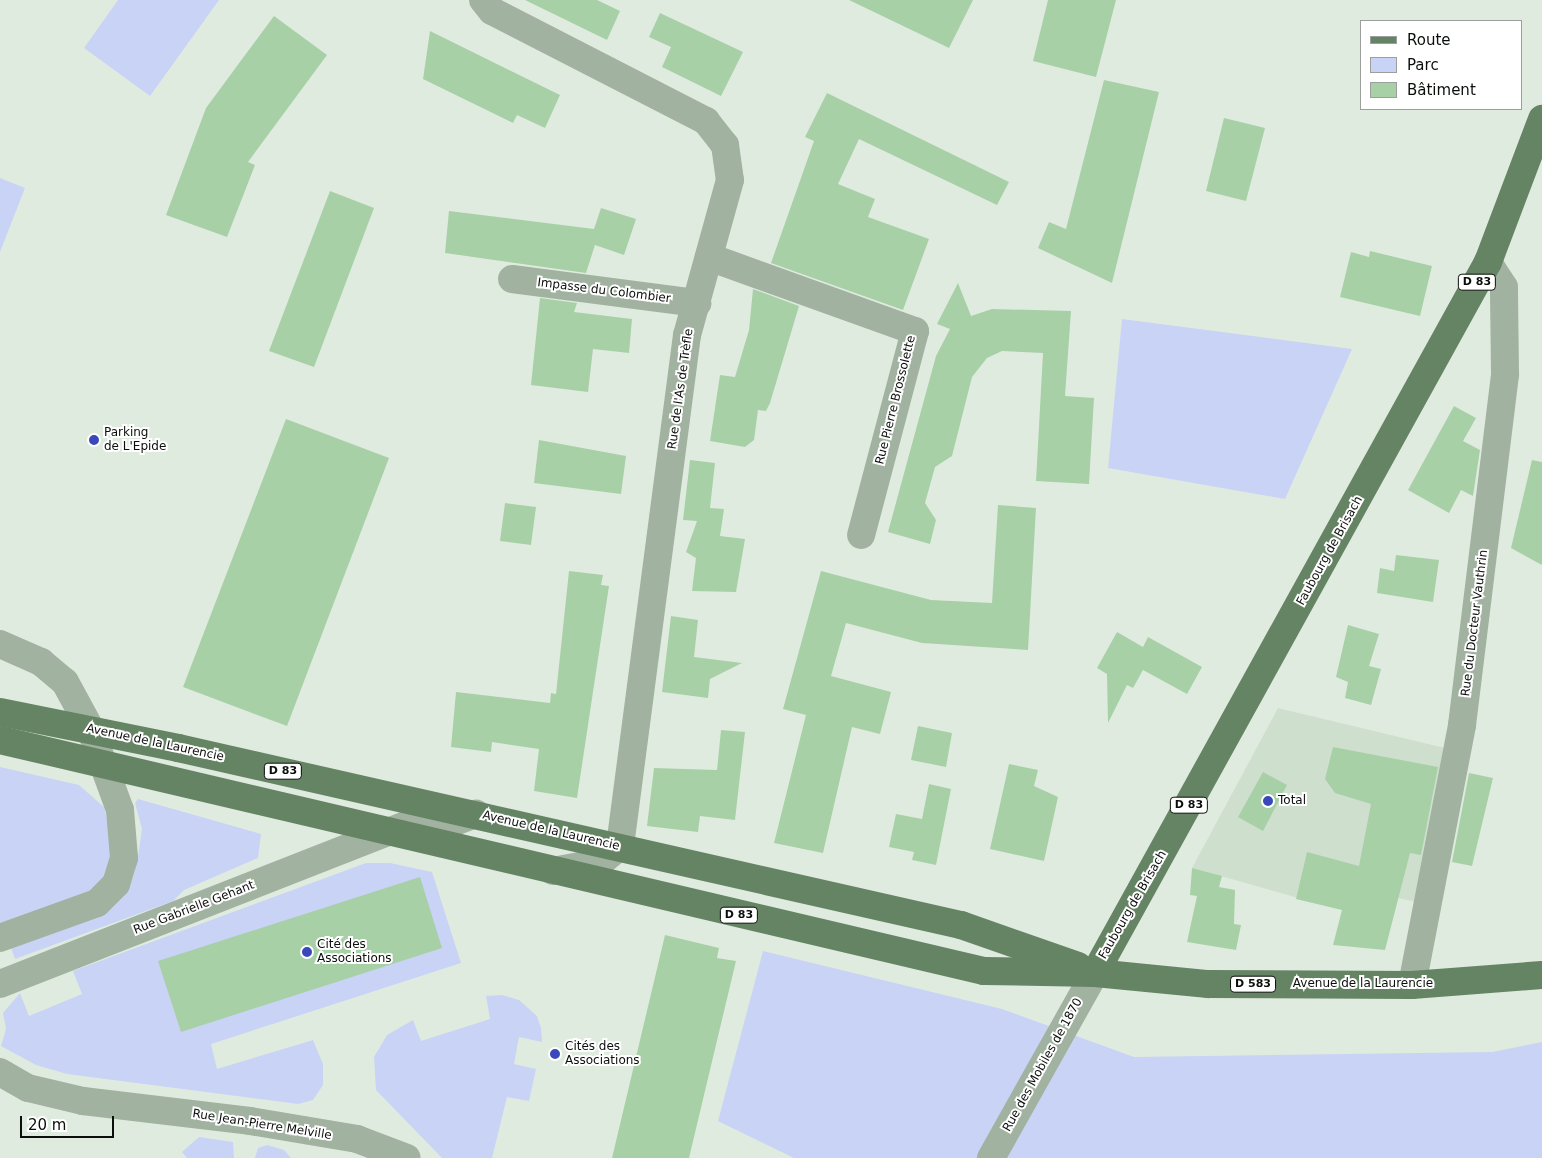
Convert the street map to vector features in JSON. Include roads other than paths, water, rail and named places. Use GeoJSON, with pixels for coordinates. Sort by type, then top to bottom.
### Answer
{"type":"FeatureCollection","features":[{"type":"Feature","properties":{"kind":"main road","name":"Faubourg de Brisach"},"geometry":{"type":"LineString","coordinates":[[1095,973],[1488,262],[1542,119]]}},
{"type":"Feature","properties":{"kind":"main road","name":"Avenue de la Laurencie"},"geometry":{"type":"LineString","coordinates":[[0,712],[90,728],[620,846],[992,933],[1095,973]]}},
{"type":"Feature","properties":{"kind":"main road","name":"Avenue de la Laurencie"},"geometry":{"type":"LineString","coordinates":[[0,740],[102,762],[551,872],[984,971],[1095,973],[1201,983],[1412,985],[1542,975]]}},
{"type":"Feature","properties":{"kind":"street","name":"Rue de l'As de Trèfle"},"geometry":{"type":"LineString","coordinates":[[483,0],[492,11],[706,122],[725,145],[730,180],[687,335],[620,846]]}},
{"type":"Feature","properties":{"kind":"street","name":"Rue Pierre Brossolette"},"geometry":{"type":"LineString","coordinates":[[709,257],[915,331],[862,535]]}},
{"type":"Feature","properties":{"kind":"street","name":"Rue du Docteur Vauthrin"},"geometry":{"type":"LineString","coordinates":[[1412,985],[1462,725],[1505,374],[1504,287],[1488,262]]}},
{"type":"Feature","properties":{"kind":"street","name":"Impasse du Colombier"},"geometry":{"type":"LineString","coordinates":[[512,279],[696,303]]}},
{"type":"Feature","properties":{"kind":"street"},"geometry":{"type":"LineString","coordinates":[[0,644],[41,662],[65,682],[90,728],[120,810],[124,858],[116,884],[97,903],[0,938]]}},
{"type":"Feature","properties":{"kind":"street","name":"Rue Gabrielle Gehant"},"geometry":{"type":"LineString","coordinates":[[0,984],[414,822],[439,828],[476,814]]}},
{"type":"Feature","properties":{"kind":"street"},"geometry":{"type":"LineString","coordinates":[[551,872],[601,862],[620,846]]}},
{"type":"Feature","properties":{"kind":"street","name":"Rue des Mobiles de 1870"},"geometry":{"type":"LineString","coordinates":[[991,1158],[1095,973]]}},
{"type":"Feature","properties":{"kind":"street","name":"Rue Jean-Pierre Melville"},"geometry":{"type":"LineString","coordinates":[[0,1072],[28,1088],[83,1101],[250,1121],[353,1149],[407,1158]]}},
{"type":"Feature","properties":{"kind":"place","name":"Parking de L'Epide"},"geometry":{"type":"Point","coordinates":[94,440]}},
{"type":"Feature","properties":{"kind":"place","name":"Total"},"geometry":{"type":"Point","coordinates":[1268,801]}},
{"type":"Feature","properties":{"kind":"place","name":"Cité des Associations"},"geometry":{"type":"Point","coordinates":[307,952]}},
{"type":"Feature","properties":{"kind":"place","name":"Cités des Associations"},"geometry":{"type":"Point","coordinates":[555,1054]}}]}
